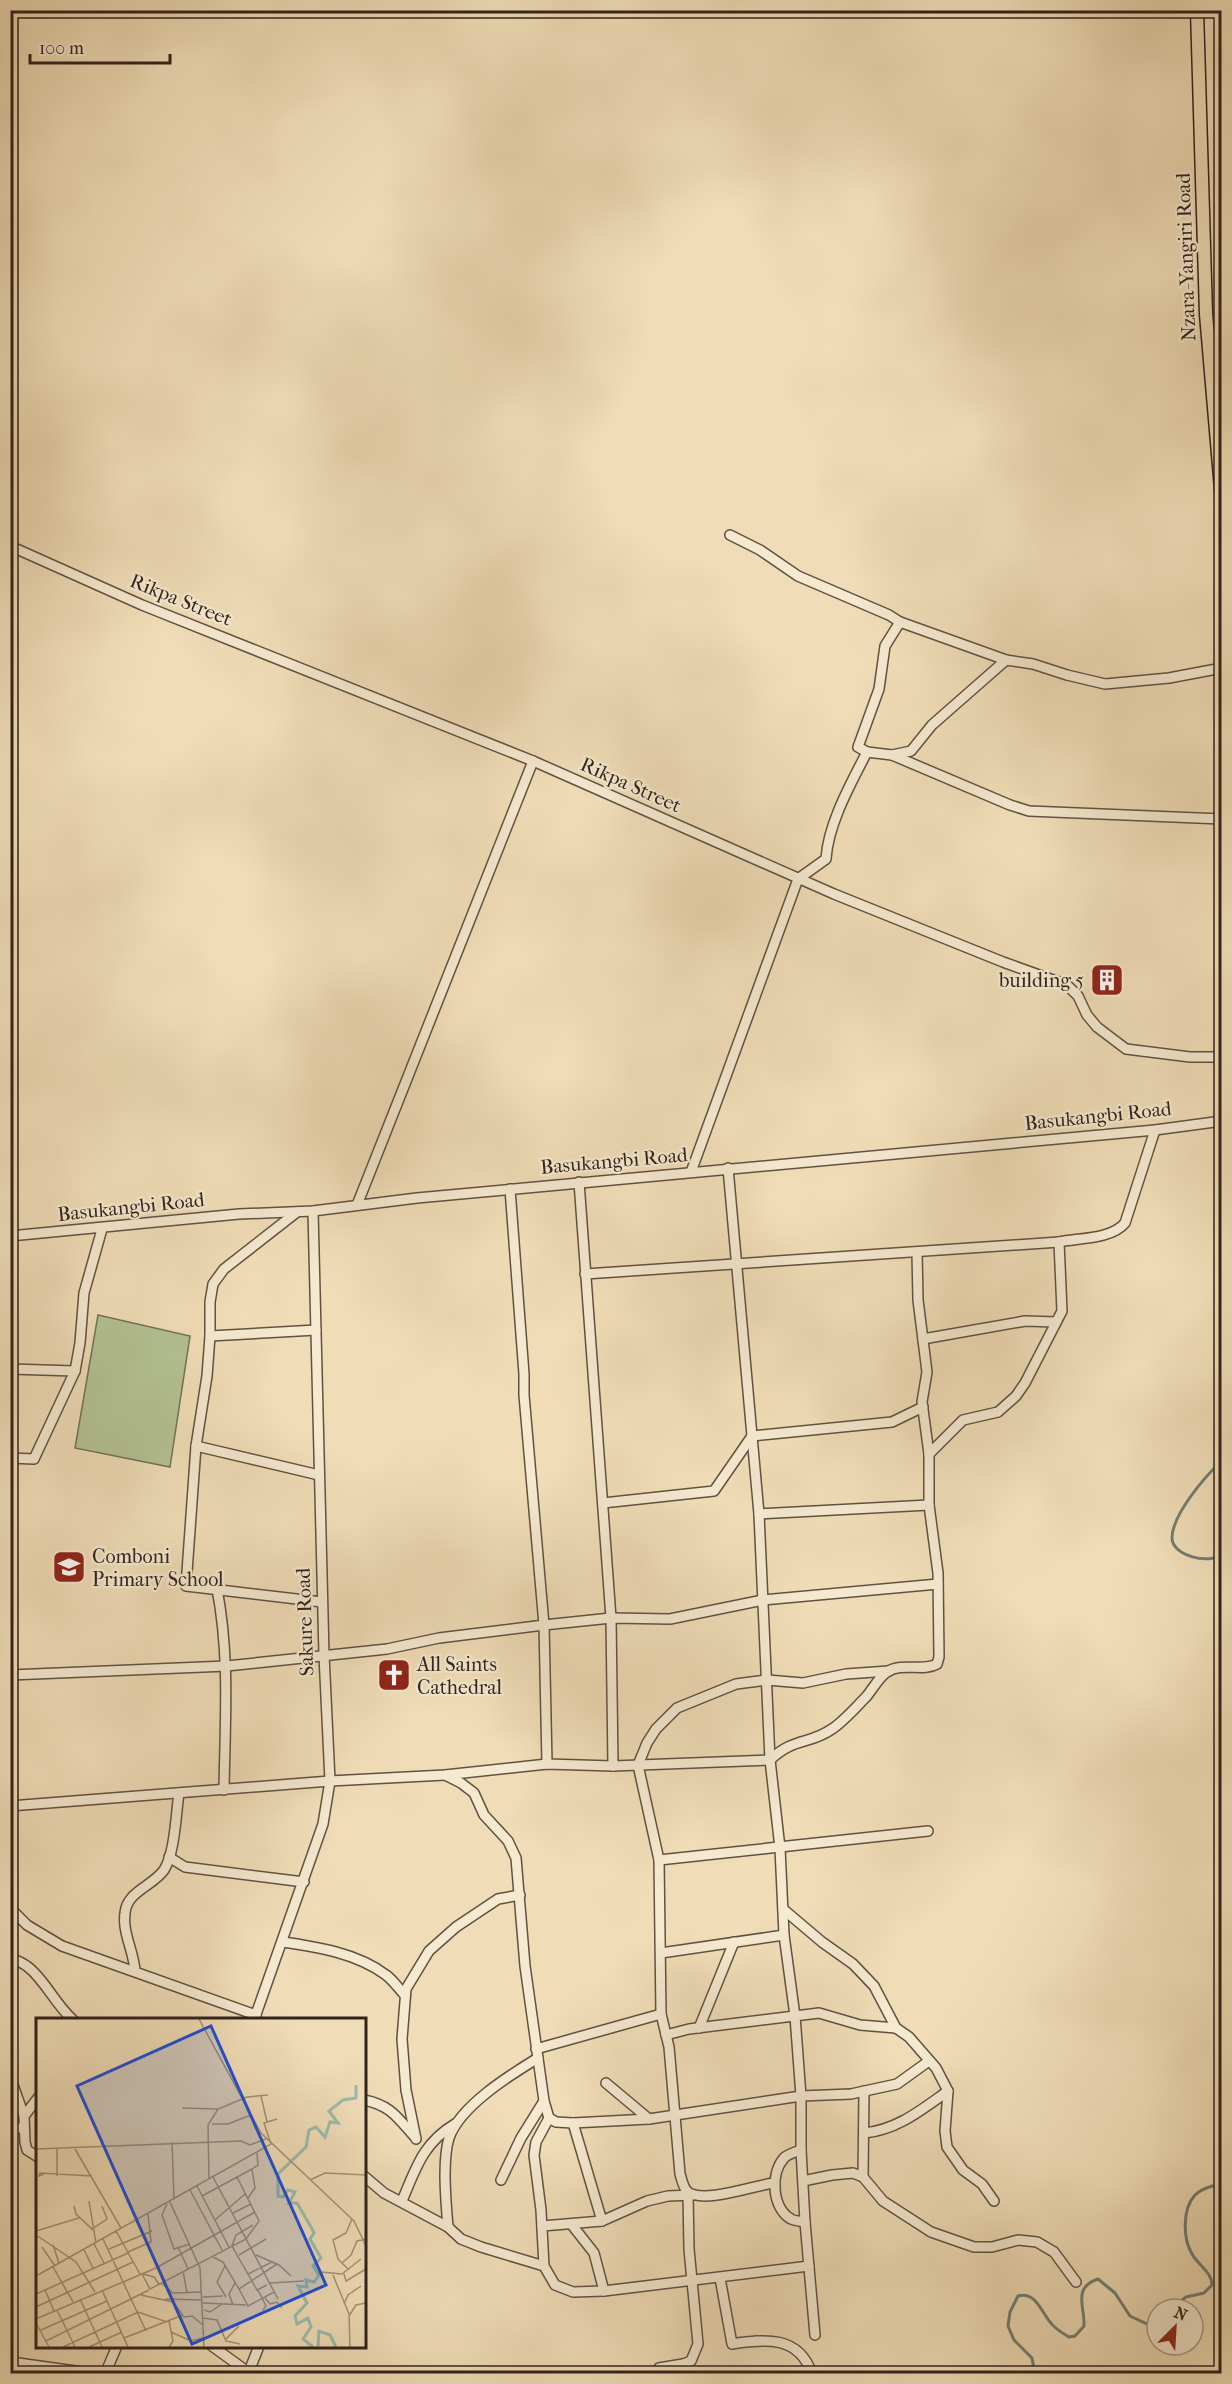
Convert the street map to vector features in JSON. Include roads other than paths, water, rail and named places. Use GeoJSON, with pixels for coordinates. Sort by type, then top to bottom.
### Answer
{"type":"FeatureCollection","features":[{"type":"Feature","properties":{"kind":"main road","name":"Nzara-Yangiri Road"},"geometry":{"type":"LineString","coordinates":[[1197,10],[1206,314],[1221,501]]}},
{"type":"Feature","properties":{"kind":"street"},"geometry":{"type":"LineString","coordinates":[[730,535],[760,550],[798,576],[889,615],[900,622],[1006,660],[1033,664],[1105,684],[1169,678],[1221,668]]}},
{"type":"Feature","properties":{"kind":"street","name":"Rikpa Street"},"geometry":{"type":"LineString","coordinates":[[10,546],[142,605],[533,761],[798,879],[1003,962],[1067,985],[1078,996],[1087,1015],[1097,1027],[1126,1049],[1190,1057],[1221,1057]]}},
{"type":"Feature","properties":{"kind":"street"},"geometry":{"type":"LineString","coordinates":[[900,622],[885,646],[879,689],[858,747],[867,752],[892,754],[911,751],[932,725],[1006,660]]}},
{"type":"Feature","properties":{"kind":"street"},"geometry":{"type":"LineString","coordinates":[[691,1172],[798,879],[826,859],[827,844],[850,785],[867,752]]}},
{"type":"Feature","properties":{"kind":"street"},"geometry":{"type":"LineString","coordinates":[[892,754],[1029,811],[1221,819]]}},
{"type":"Feature","properties":{"kind":"street"},"geometry":{"type":"LineString","coordinates":[[357,1205],[533,761]]}},
{"type":"Feature","properties":{"kind":"street","name":"Basukangbi Road"},"geometry":{"type":"LineString","coordinates":[[10,1236],[102,1229],[238,1214],[313,1211],[579,1182],[1155,1130],[1221,1120]]}},
{"type":"Feature","properties":{"kind":"street"},"geometry":{"type":"LineString","coordinates":[[585,1274],[1059,1242],[1107,1234],[1121,1229],[1125,1223],[1155,1130]]}},
{"type":"Feature","properties":{"kind":"street"},"geometry":{"type":"LineString","coordinates":[[728,1168],[759,1514],[770,1760],[780,1848],[784,1935],[795,2016],[801,2096],[805,2222],[815,2335]]}},
{"type":"Feature","properties":{"kind":"street"},"geometry":{"type":"LineString","coordinates":[[579,1182],[611,1618],[613,1766]]}},
{"type":"Feature","properties":{"kind":"street"},"geometry":{"type":"LineString","coordinates":[[510,1189],[524,1395],[544,1625],[547,1764]]}},
{"type":"Feature","properties":{"kind":"street","name":"Sakure Road"},"geometry":{"type":"LineString","coordinates":[[255,2017],[323,1824],[330,1781],[322,1602],[313,1211]]}},
{"type":"Feature","properties":{"kind":"street"},"geometry":{"type":"LineString","coordinates":[[297,1212],[224,1269],[213,1284],[210,1302],[207,1376],[196,1446],[186,1586],[322,1602]]}},
{"type":"Feature","properties":{"kind":"street"},"geometry":{"type":"LineString","coordinates":[[10,1458],[34,1459],[75,1371],[84,1293],[102,1229]]}},
{"type":"Feature","properties":{"kind":"street"},"geometry":{"type":"LineString","coordinates":[[929,1454],[963,1420],[998,1412],[1016,1396],[1035,1366],[1063,1304],[1059,1242]]}},
{"type":"Feature","properties":{"kind":"street"},"geometry":{"type":"LineString","coordinates":[[660,2368],[691,2361],[698,2344],[692,2281],[691,2195],[683,2186],[680,2174],[676,2116],[666,2035],[661,2014],[659,1860],[639,1765],[647,1743],[656,1729],[677,1708],[736,1684],[767,1680],[804,1683],[846,1674],[932,1667],[937,1664],[939,1657],[938,1584],[929,1505],[929,1454],[922,1395],[927,1372],[918,1300],[917,1252]]}},
{"type":"Feature","properties":{"kind":"street"},"geometry":{"type":"LineString","coordinates":[[923,1339],[1025,1321],[1056,1322]]}},
{"type":"Feature","properties":{"kind":"street"},"geometry":{"type":"LineString","coordinates":[[210,1336],[316,1330]]}},
{"type":"Feature","properties":{"kind":"street"},"geometry":{"type":"LineString","coordinates":[[10,1369],[75,1371]]}},
{"type":"Feature","properties":{"kind":"street"},"geometry":{"type":"LineString","coordinates":[[603,1503],[714,1491],[752,1436],[892,1422],[923,1407]]}},
{"type":"Feature","properties":{"kind":"street"},"geometry":{"type":"LineString","coordinates":[[196,1446],[319,1475]]}},
{"type":"Feature","properties":{"kind":"street"},"geometry":{"type":"LineString","coordinates":[[759,1514],[929,1505]]}},
{"type":"Feature","properties":{"kind":"street"},"geometry":{"type":"LineString","coordinates":[[10,1675],[226,1666],[387,1648],[439,1638],[544,1625],[611,1618],[670,1619],[763,1600],[938,1584]]}},
{"type":"Feature","properties":{"kind":"street"},"geometry":{"type":"LineString","coordinates":[[217,1589],[223,1619],[226,1666],[224,1790]]}},
{"type":"Feature","properties":{"kind":"street"},"geometry":{"type":"LineString","coordinates":[[10,1806],[330,1781],[445,1775],[547,1764],[613,1766],[770,1760],[790,1744],[815,1737],[832,1729],[889,1671]]}},
{"type":"Feature","properties":{"kind":"street"},"geometry":{"type":"LineString","coordinates":[[445,1775],[474,1793],[484,1815],[508,1841],[516,1858],[525,1966],[544,2101],[549,2118],[556,2122],[573,2123],[650,2119],[801,2096],[864,2091],[897,2084],[929,2061]]}},
{"type":"Feature","properties":{"kind":"street"},"geometry":{"type":"LineString","coordinates":[[135,1971],[124,1913],[136,1893],[165,1869],[170,1857],[179,1793]]}},
{"type":"Feature","properties":{"kind":"street"},"geometry":{"type":"LineString","coordinates":[[659,1860],[928,1831]]}},
{"type":"Feature","properties":{"kind":"street"},"geometry":{"type":"LineString","coordinates":[[170,1857],[185,1866],[304,1882]]}},
{"type":"Feature","properties":{"kind":"street"},"geometry":{"type":"LineString","coordinates":[[416,2139],[405,2090],[402,2039],[406,1989],[429,1951],[456,1927],[498,1899],[520,1895]]}},
{"type":"Feature","properties":{"kind":"street"},"geometry":{"type":"LineString","coordinates":[[10,1908],[27,1925],[62,1946],[255,2017]]}},
{"type":"Feature","properties":{"kind":"street"},"geometry":{"type":"LineString","coordinates":[[783,1909],[822,1942],[853,1964],[874,1986],[896,2028],[909,2037],[936,2068],[948,2091],[945,2131],[947,2147],[963,2170],[982,2184],[993,2201]]}},
{"type":"Feature","properties":{"kind":"street"},"geometry":{"type":"LineString","coordinates":[[661,1953],[784,1935]]}},
{"type":"Feature","properties":{"kind":"street"},"geometry":{"type":"LineString","coordinates":[[283,1942],[327,1949],[351,1957],[386,1975],[405,1995]]}},
{"type":"Feature","properties":{"kind":"street"},"geometry":{"type":"LineString","coordinates":[[699,2028],[734,1942]]}},
{"type":"Feature","properties":{"kind":"street"},"geometry":{"type":"LineString","coordinates":[[10,1958],[28,1966],[40,1979],[59,2008],[72,2018]]}},
{"type":"Feature","properties":{"kind":"street"},"geometry":{"type":"LineString","coordinates":[[666,2035],[699,2028],[819,2013],[860,2025],[896,2028]]}},
{"type":"Feature","properties":{"kind":"street"},"geometry":{"type":"LineString","coordinates":[[402,2201],[425,2149],[439,2133],[456,2123],[496,2083],[537,2054],[661,2014]]}},
{"type":"Feature","properties":{"kind":"street"},"geometry":{"type":"LineString","coordinates":[[10,2069],[24,2116],[27,2150],[36,2156]]}},
{"type":"Feature","properties":{"kind":"street"},"geometry":{"type":"LineString","coordinates":[[606,2083],[650,2119]]}},
{"type":"Feature","properties":{"kind":"street"},"geometry":{"type":"LineString","coordinates":[[864,2091],[863,2176],[872,2190],[883,2200],[931,2232],[974,2247],[992,2247],[1018,2240],[1037,2242],[1054,2252],[1076,2282]]}},
{"type":"Feature","properties":{"kind":"street"},"geometry":{"type":"LineString","coordinates":[[864,2133],[888,2129],[913,2116],[948,2091]]}},
{"type":"Feature","properties":{"kind":"street"},"geometry":{"type":"LineString","coordinates":[[366,2100],[390,2108],[425,2149]]}},
{"type":"Feature","properties":{"kind":"street"},"geometry":{"type":"LineString","coordinates":[[24,2116],[36,2101]]}},
{"type":"Feature","properties":{"kind":"street"},"geometry":{"type":"LineString","coordinates":[[501,2180],[521,2138],[544,2101]]}},
{"type":"Feature","properties":{"kind":"street"},"geometry":{"type":"LineString","coordinates":[[549,2118],[536,2142],[534,2155],[544,2266],[555,2284],[573,2292],[604,2291],[809,2266]]}},
{"type":"Feature","properties":{"kind":"street"},"geometry":{"type":"LineString","coordinates":[[448,2227],[445,2200],[447,2146],[456,2123]]}},
{"type":"Feature","properties":{"kind":"street"},"geometry":{"type":"LineString","coordinates":[[573,2123],[602,2221]]}},
{"type":"Feature","properties":{"kind":"street"},"geometry":{"type":"LineString","coordinates":[[10,2128],[24,2128]]}},
{"type":"Feature","properties":{"kind":"street"},"geometry":{"type":"LineString","coordinates":[[801,2150],[784,2158],[778,2168],[774,2183],[777,2200],[783,2212],[792,2220],[805,2222]]}},
{"type":"Feature","properties":{"kind":"street"},"geometry":{"type":"LineString","coordinates":[[803,2181],[853,2173],[863,2176]]}},
{"type":"Feature","properties":{"kind":"street"},"geometry":{"type":"LineString","coordinates":[[366,2178],[384,2193],[448,2227],[461,2239],[544,2266]]}},
{"type":"Feature","properties":{"kind":"street"},"geometry":{"type":"LineString","coordinates":[[542,2226],[602,2221],[647,2201],[668,2196],[710,2196],[774,2183]]}},
{"type":"Feature","properties":{"kind":"street"},"geometry":{"type":"LineString","coordinates":[[572,2225],[594,2253],[604,2291]]}},
{"type":"Feature","properties":{"kind":"street"},"geometry":{"type":"LineString","coordinates":[[720,2278],[732,2344],[767,2339],[784,2344],[798,2351],[812,2373]]}},
{"type":"Feature","properties":{"kind":"street"},"geometry":{"type":"LineString","coordinates":[[105,2373],[116,2348]]}},
{"type":"Feature","properties":{"kind":"street"},"geometry":{"type":"LineString","coordinates":[[215,2348],[248,2373],[258,2348]]}},
{"type":"Feature","properties":{"kind":"street"},"geometry":{"type":"LineString","coordinates":[[10,2359],[18,2363],[97,2373]]}},
{"type":"Feature","properties":{"kind":"waterway"},"geometry":{"type":"LineString","coordinates":[[1222,1461],[1183,1507],[1173,1529],[1172,1538],[1178,1550],[1193,1557],[1209,1559],[1222,1554]]}},
{"type":"Feature","properties":{"kind":"waterway"},"geometry":{"type":"LineString","coordinates":[[1186,2297],[1204,2293],[1212,2285],[1210,2276],[1189,2248],[1185,2224],[1188,2208],[1191,2201],[1203,2190],[1212,2186],[1222,2188]]}},
{"type":"Feature","properties":{"kind":"waterway"},"geometry":{"type":"LineString","coordinates":[[1035,2374],[1032,2358],[1014,2340],[1008,2326],[1010,2312],[1018,2296],[1029,2296],[1059,2331],[1069,2337],[1075,2336],[1084,2326],[1082,2293],[1085,2287],[1098,2279],[1115,2293],[1130,2316],[1145,2323]]}},
{"type":"Feature","properties":{"kind":"place","name":"building 5"},"geometry":{"type":"Point","coordinates":[1107,980]}},
{"type":"Feature","properties":{"kind":"place","name":"Comboni Primary School"},"geometry":{"type":"Point","coordinates":[69,1567]}},
{"type":"Feature","properties":{"kind":"place","name":"All Saints Cathedral"},"geometry":{"type":"Point","coordinates":[394,1675]}}]}
